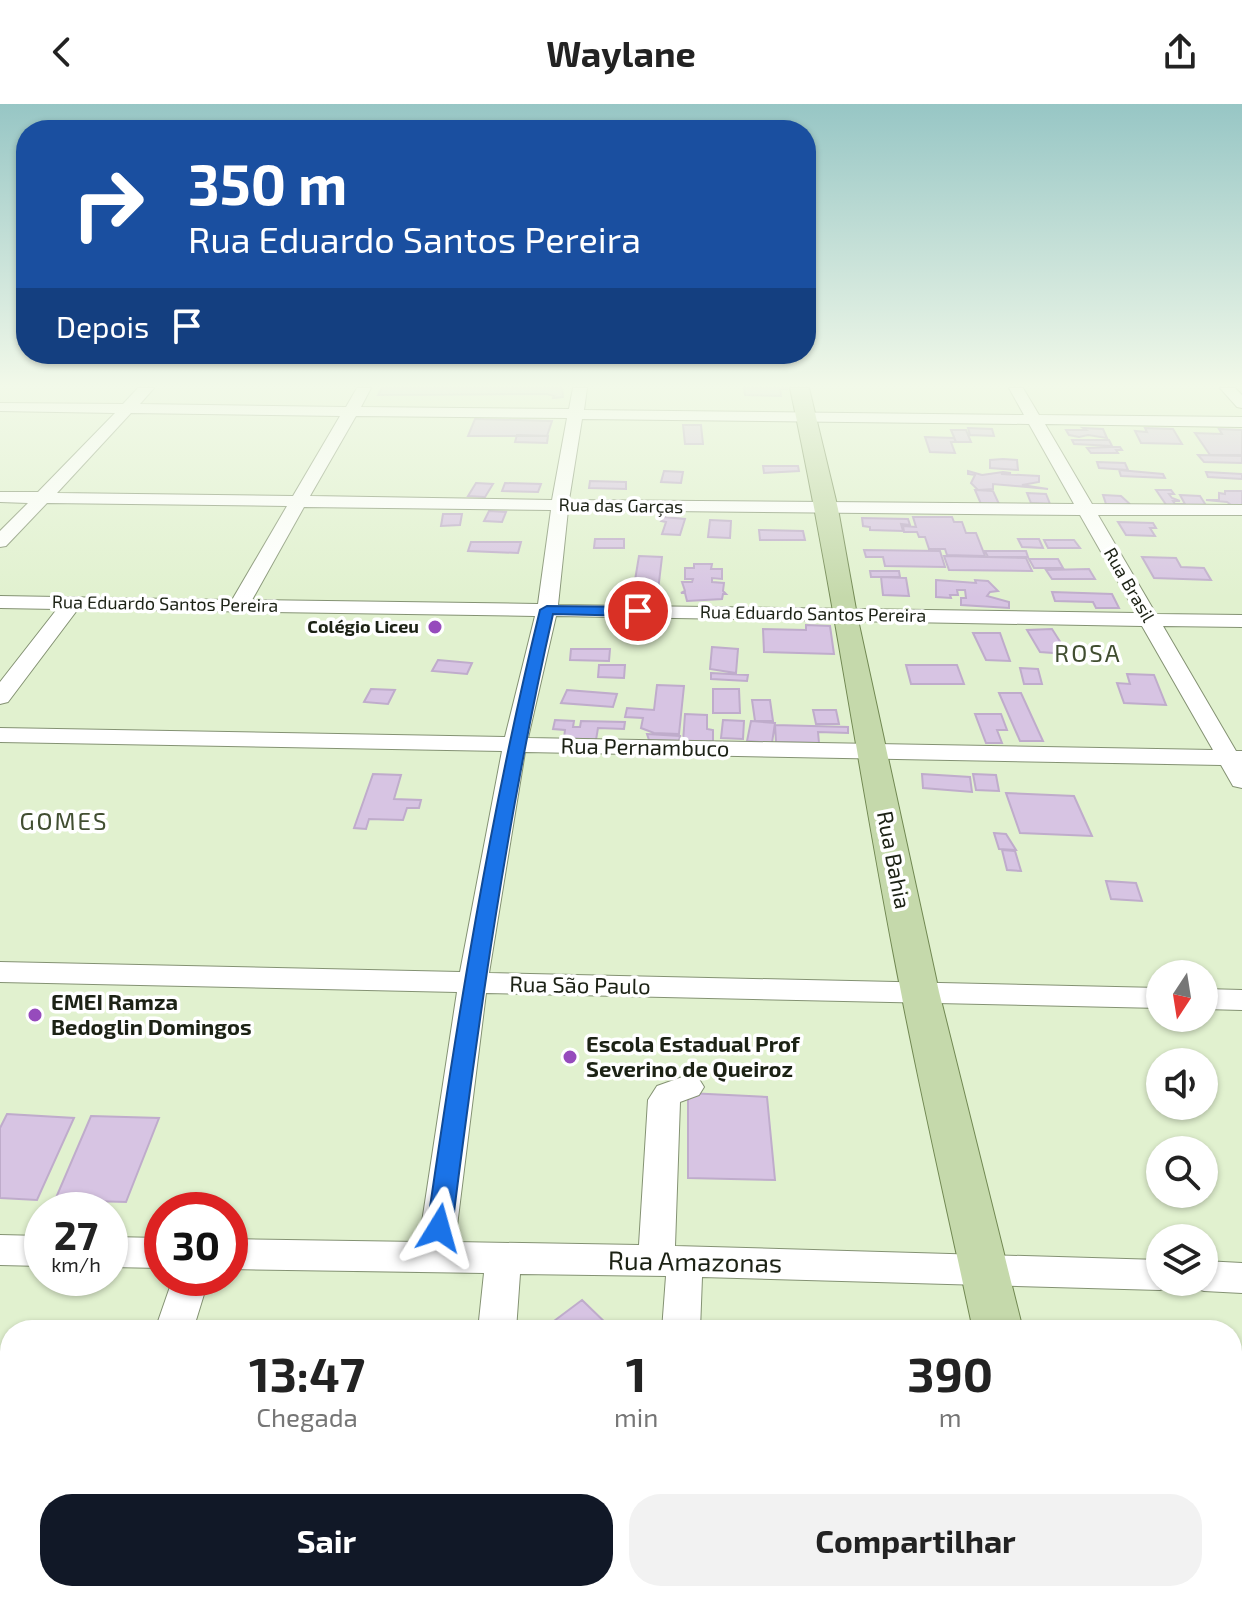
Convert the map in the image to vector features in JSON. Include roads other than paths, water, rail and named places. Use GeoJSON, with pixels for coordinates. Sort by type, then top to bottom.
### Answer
{"type":"FeatureCollection","features":[{"type":"Feature","properties":{"kind":"main road","name":"Rua Bahia"},"geometry":{"type":"LineString","coordinates":[[815,458],[920,992],[996,1320]]}},
{"type":"Feature","properties":{"kind":"street"},"geometry":{"type":"LineString","coordinates":[[0,542],[81,458]]}},
{"type":"Feature","properties":{"kind":"street"},"geometry":{"type":"LineString","coordinates":[[239,605],[323,458]]}},
{"type":"Feature","properties":{"kind":"street"},"geometry":{"type":"LineString","coordinates":[[435,1258],[473,982],[515,744],[547,610],[568,458]]}},
{"type":"Feature","properties":{"kind":"street","name":"Rua Brasil"},"geometry":{"type":"LineString","coordinates":[[1056,458],[1149,619],[1235,758],[1242,781]]}},
{"type":"Feature","properties":{"kind":"street","name":"Rua das Garças"},"geometry":{"type":"LineString","coordinates":[[0,497],[827,509],[1242,510]]}},
{"type":"Feature","properties":{"kind":"street","name":"Rua Eduardo Santos Pereira"},"geometry":{"type":"LineString","coordinates":[[0,602],[1242,621]]}},
{"type":"Feature","properties":{"kind":"street"},"geometry":{"type":"LineString","coordinates":[[0,697],[72,603]]}},
{"type":"Feature","properties":{"kind":"street","name":"Rua Pernambuco"},"geometry":{"type":"LineString","coordinates":[[0,735],[1235,758]]}},
{"type":"Feature","properties":{"kind":"street","name":"Rua São Paulo"},"geometry":{"type":"LineString","coordinates":[[0,972],[1146,998]]}},
{"type":"Feature","properties":{"kind":"street"},"geometry":{"type":"LineString","coordinates":[[1218,999],[1242,1000]]}},
{"type":"Feature","properties":{"kind":"street"},"geometry":{"type":"LineString","coordinates":[[679,1320],[670,1261],[664,1100],[668,1094],[688,1087]]}},
{"type":"Feature","properties":{"kind":"street"},"geometry":{"type":"LineString","coordinates":[[0,1250],[24,1251]]}},
{"type":"Feature","properties":{"kind":"street","name":"Rua Amazonas"},"geometry":{"type":"LineString","coordinates":[[248,1254],[670,1261],[1146,1275]]}},
{"type":"Feature","properties":{"kind":"street"},"geometry":{"type":"LineString","coordinates":[[498,1320],[503,1260]]}},
{"type":"Feature","properties":{"kind":"street"},"geometry":{"type":"LineString","coordinates":[[1218,1277],[1242,1278]]}},
{"type":"Feature","properties":{"kind":"street"},"geometry":{"type":"LineString","coordinates":[[177,1320],[185,1296]]}},
{"type":"Feature","properties":{"kind":"place","name":"Colégio Liceu"},"geometry":{"type":"Point","coordinates":[435,627]}},
{"type":"Feature","properties":{"kind":"place","name":"EMEI Ramza Bedoglin Domingos"},"geometry":{"type":"Point","coordinates":[35,1015]}},
{"type":"Feature","properties":{"kind":"place","name":"Escola Estadual Prof Severino de Queiroz"},"geometry":{"type":"Point","coordinates":[570,1057]}},
{"type":"Feature","properties":{"kind":"district","name":"ROSA"},"geometry":{"type":"Point","coordinates":[1088,654]}},
{"type":"Feature","properties":{"kind":"district","name":"GOMES"},"geometry":{"type":"Point","coordinates":[64,822]}}]}
